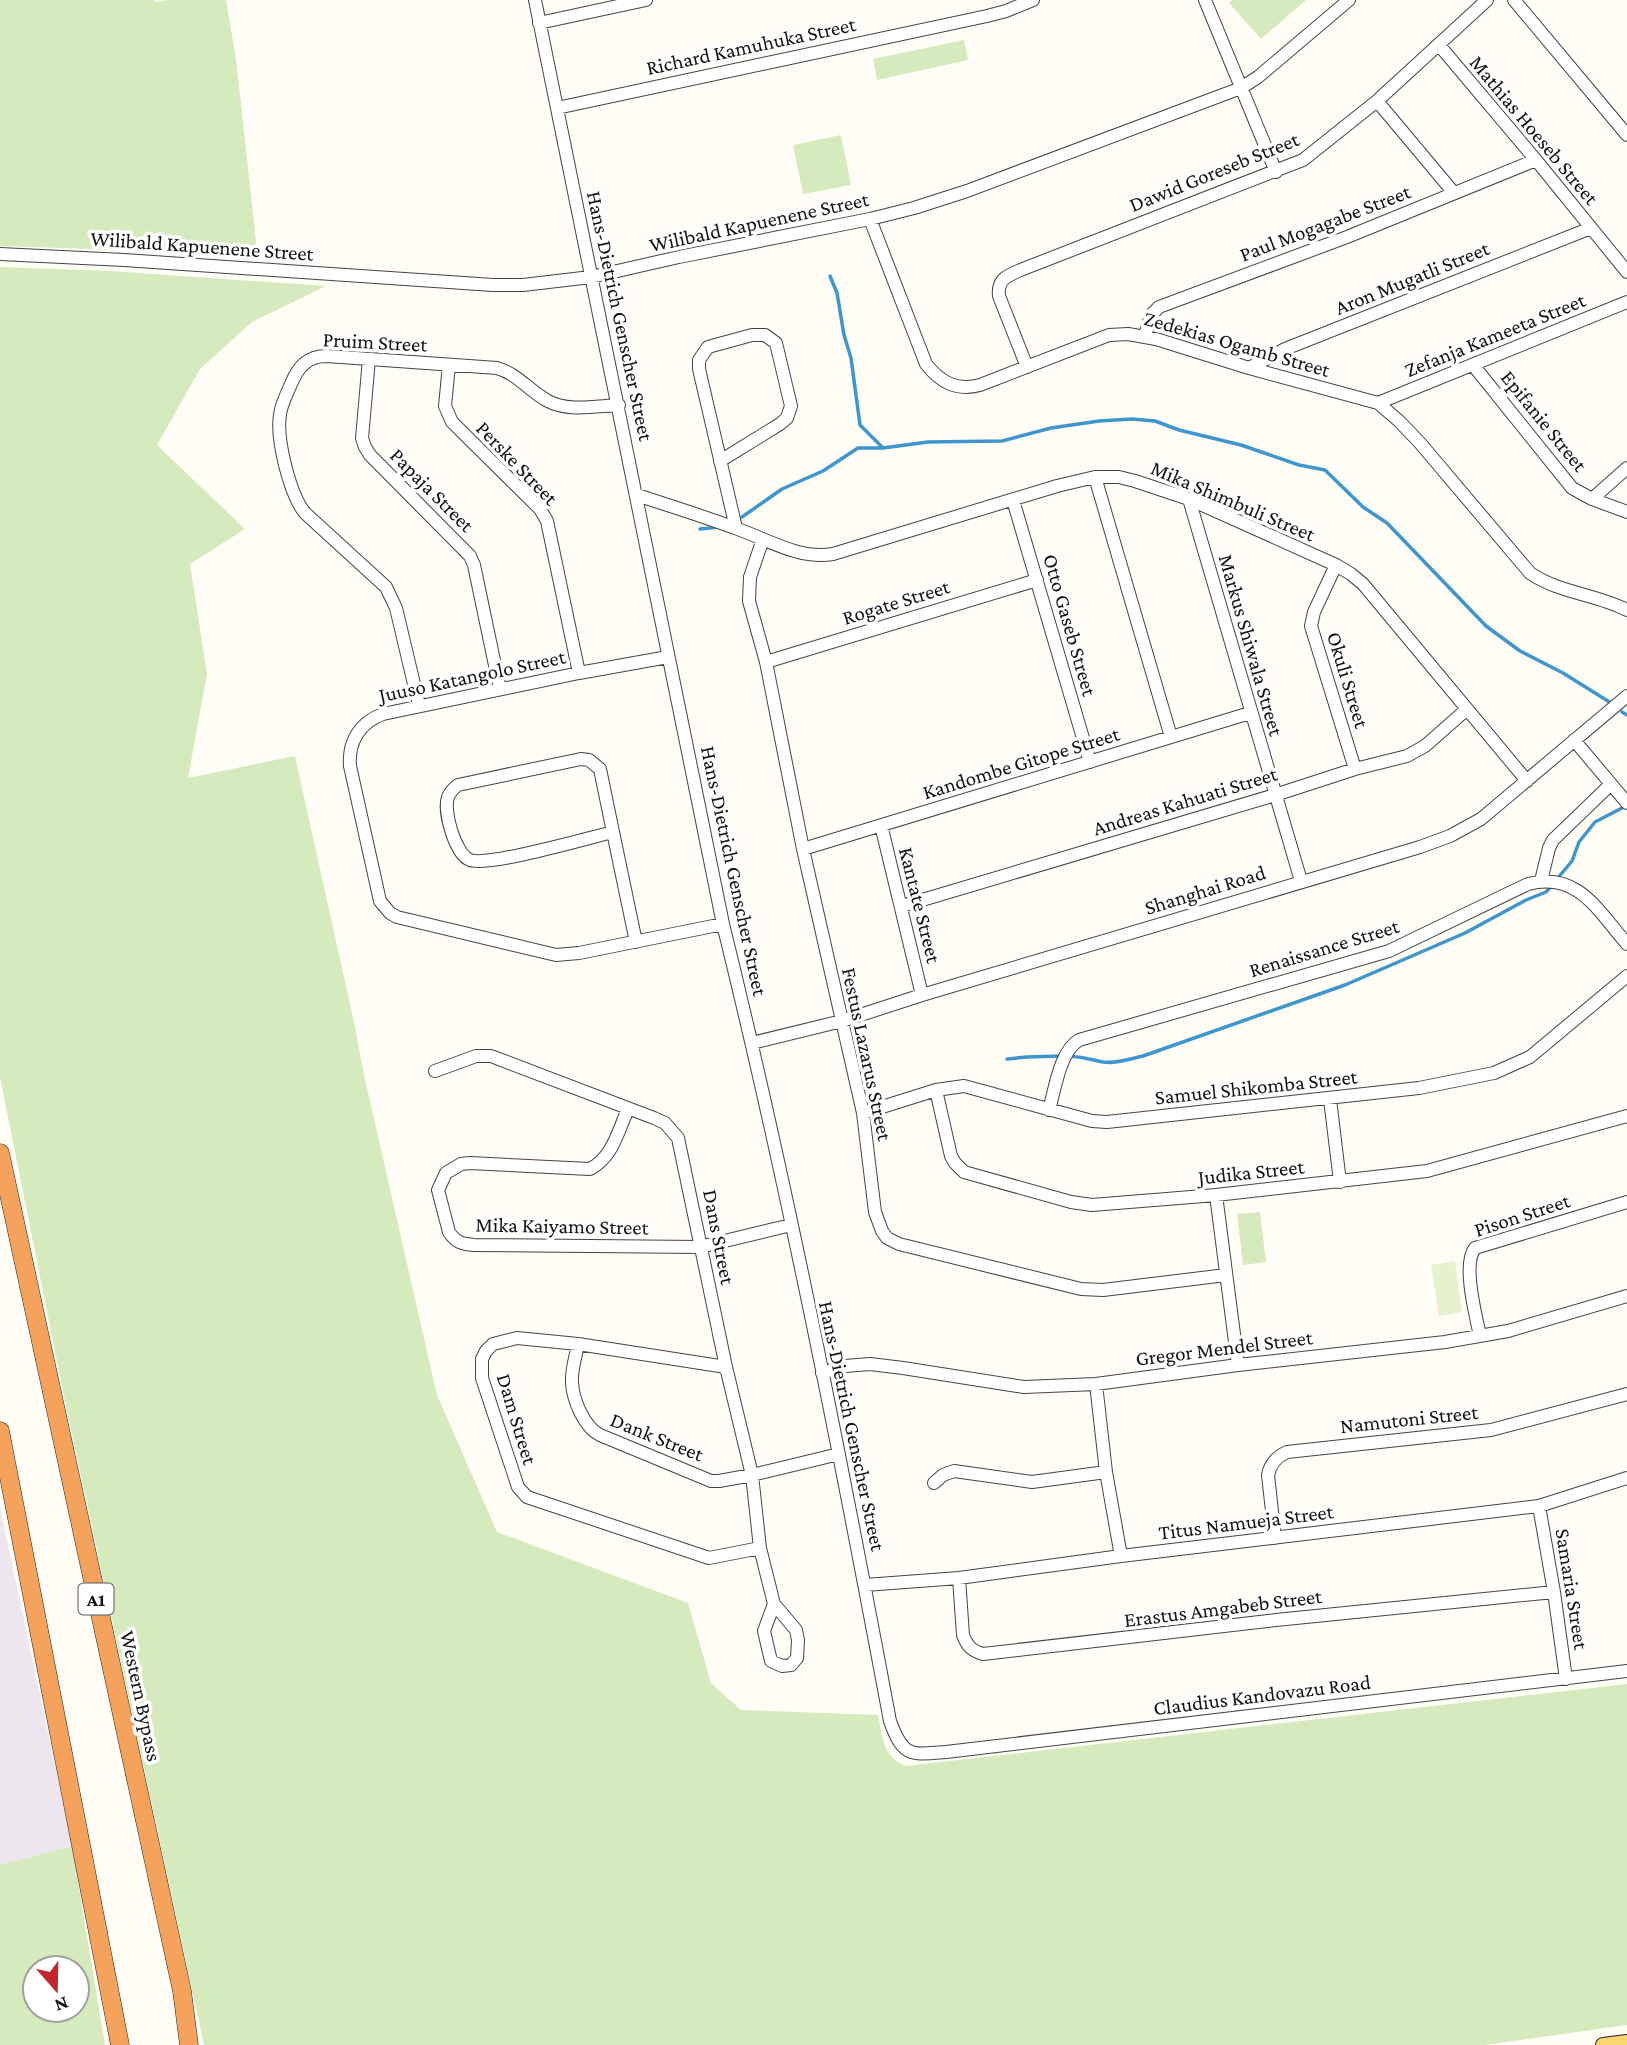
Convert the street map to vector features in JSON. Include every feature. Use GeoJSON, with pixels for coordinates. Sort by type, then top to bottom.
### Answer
{"type":"FeatureCollection","features":[{"type":"Feature","properties":{"kind":"highway","name":"Western Bypass"},"geometry":{"type":"LineString","coordinates":[[0,1153],[182,1991],[191,2045]]}},
{"type":"Feature","properties":{"kind":"highway"},"geometry":{"type":"LineString","coordinates":[[0,1431],[120,2045]]}},
{"type":"Feature","properties":{"kind":"main road"},"geometry":{"type":"LineString","coordinates":[[1603,2045],[1627,2042]]}},
{"type":"Feature","properties":{"kind":"street","name":"Hans-Dietrich Genscher Street"},"geometry":{"type":"LineString","coordinates":[[535,0],[723,924],[752,1043],[839,1454],[890,1721],[903,1748]]}},
{"type":"Feature","properties":{"kind":"street"},"geometry":{"type":"LineString","coordinates":[[539,23],[646,0]]}},
{"type":"Feature","properties":{"kind":"street","name":"Richard Kamuhuka Street"},"geometry":{"type":"LineString","coordinates":[[557,108],[986,16],[1033,0]]}},
{"type":"Feature","properties":{"kind":"street"},"geometry":{"type":"LineString","coordinates":[[1205,0],[1276,172]]}},
{"type":"Feature","properties":{"kind":"street","name":"Wilibald Kapuenene Street"},"geometry":{"type":"LineString","coordinates":[[0,254],[493,285],[523,285],[592,277],[870,219],[967,191],[1241,88],[1258,78],[1349,0]]}},
{"type":"Feature","properties":{"kind":"street","name":"Dawid Goreseb Street"},"geometry":{"type":"LineString","coordinates":[[1027,367],[999,296],[999,283],[1003,279],[1023,268],[1303,160],[1377,101],[1487,0]]}},
{"type":"Feature","properties":{"kind":"street"},"geometry":{"type":"LineString","coordinates":[[1514,0],[1627,135]]}},
{"type":"Feature","properties":{"kind":"street","name":"Mathias Hoeseb Street"},"geometry":{"type":"LineString","coordinates":[[1438,45],[1627,272]]}},
{"type":"Feature","properties":{"kind":"street"},"geometry":{"type":"LineString","coordinates":[[1377,101],[1454,193]]}},
{"type":"Feature","properties":{"kind":"street","name":"Paul Mogagabe Street"},"geometry":{"type":"LineString","coordinates":[[1145,336],[1151,315],[1159,307],[1348,237],[1536,160]]}},
{"type":"Feature","properties":{"kind":"street","name":"Zedekias Ogamb Street"},"geometry":{"type":"LineString","coordinates":[[870,219],[926,364],[937,377],[951,385],[971,388],[1109,335],[1122,333],[1145,336],[1378,403],[1420,443],[1531,573],[1546,583],[1627,610]]}},
{"type":"Feature","properties":{"kind":"street","name":"Aron Mugatli Street"},"geometry":{"type":"LineString","coordinates":[[1249,368],[1285,349],[1591,228]]}},
{"type":"Feature","properties":{"kind":"street","name":"Zefanja Kameeta Street"},"geometry":{"type":"LineString","coordinates":[[1378,403],[1627,302]]}},
{"type":"Feature","properties":{"kind":"street"},"geometry":{"type":"LineString","coordinates":[[720,461],[780,424],[789,413],[790,406],[776,343],[765,335],[746,336],[708,347],[699,360],[699,369],[720,461],[736,528]]}},
{"type":"Feature","properties":{"kind":"street","name":"Pruim Street"},"geometry":{"type":"LineString","coordinates":[[419,705],[396,608],[386,587],[301,508],[293,493],[279,432],[281,407],[296,373],[312,357],[327,356],[506,370],[547,401],[563,406],[619,405]]}},
{"type":"Feature","properties":{"kind":"street","name":"Papaja Street"},"geometry":{"type":"LineString","coordinates":[[369,359],[362,438],[365,447],[470,556],[500,689]]}},
{"type":"Feature","properties":{"kind":"street","name":"Perske Street"},"geometry":{"type":"LineString","coordinates":[[449,365],[445,405],[452,422],[540,509],[547,521],[579,673]]}},
{"type":"Feature","properties":{"kind":"street","name":"Epifanie Street"},"geometry":{"type":"LineString","coordinates":[[1474,365],[1567,484],[1578,493],[1627,512]]}},
{"type":"Feature","properties":{"kind":"street"},"geometry":{"type":"LineString","coordinates":[[1592,499],[1627,468]]}},
{"type":"Feature","properties":{"kind":"street"},"geometry":{"type":"LineString","coordinates":[[1095,477],[1171,737]]}},
{"type":"Feature","properties":{"kind":"street","name":"Mika Shimbuli Street"},"geometry":{"type":"LineString","coordinates":[[637,495],[808,555],[825,555],[1095,477],[1119,477],[1189,499],[1352,574],[1527,780]]}},
{"type":"Feature","properties":{"kind":"street","name":"Otto Gaseb Street"},"geometry":{"type":"LineString","coordinates":[[1013,499],[1090,762]]}},
{"type":"Feature","properties":{"kind":"street","name":"Markus Shiwala Street"},"geometry":{"type":"LineString","coordinates":[[1189,499],[1301,881]]}},
{"type":"Feature","properties":{"kind":"street","name":"Festus Lazarus Street"},"geometry":{"type":"LineString","coordinates":[[763,539],[750,576],[749,594],[863,1113],[875,1212],[882,1231],[887,1238],[899,1244],[1081,1289],[1103,1290],[1226,1275]]}},
{"type":"Feature","properties":{"kind":"street","name":"Okuli Street"},"geometry":{"type":"LineString","coordinates":[[1336,565],[1314,612],[1311,626],[1355,769]]}},
{"type":"Feature","properties":{"kind":"street","name":"Rogate Street"},"geometry":{"type":"LineString","coordinates":[[766,662],[1037,580]]}},
{"type":"Feature","properties":{"kind":"street","name":"Juuso Katangolo Street"},"geometry":{"type":"LineString","coordinates":[[668,657],[419,705],[373,717],[357,733],[350,751],[350,766],[377,891],[384,907],[390,913],[407,920],[548,954],[573,954],[723,924]]}},
{"type":"Feature","properties":{"kind":"street","name":"Shanghai Road"},"geometry":{"type":"LineString","coordinates":[[752,1043],[842,1021],[1450,836],[1480,819],[1627,696]]}},
{"type":"Feature","properties":{"kind":"street","name":"Andreas Kahuati Street"},"geometry":{"type":"LineString","coordinates":[[902,906],[1355,769],[1396,759],[1417,751],[1468,709]]}},
{"type":"Feature","properties":{"kind":"street","name":"Kandombe Gitope Street"},"geometry":{"type":"LineString","coordinates":[[803,849],[1250,713]]}},
{"type":"Feature","properties":{"kind":"street"},"geometry":{"type":"LineString","coordinates":[[1574,740],[1627,803]]}},
{"type":"Feature","properties":{"kind":"street"},"geometry":{"type":"LineString","coordinates":[[613,832],[495,860],[471,861],[453,841],[447,799],[458,785],[581,759],[589,760],[600,769],[636,942]]}},
{"type":"Feature","properties":{"kind":"street"},"geometry":{"type":"LineString","coordinates":[[1611,784],[1553,840],[1541,881],[1555,881],[1575,888],[1627,944]]}},
{"type":"Feature","properties":{"kind":"street","name":"Kantate Street"},"geometry":{"type":"LineString","coordinates":[[881,825],[922,995]]}},
{"type":"Feature","properties":{"kind":"street","name":"Renaissance Street"},"geometry":{"type":"LineString","coordinates":[[1049,1110],[1066,1052],[1079,1040],[1389,951],[1515,890],[1541,881]]}},
{"type":"Feature","properties":{"kind":"street","name":"Samuel Shikomba Street"},"geometry":{"type":"LineString","coordinates":[[863,1113],[936,1090],[964,1086],[1092,1121],[1117,1122],[1419,1088],[1494,1073],[1520,1063],[1627,976]]}},
{"type":"Feature","properties":{"kind":"street","name":"Dans Street"},"geometry":{"type":"LineString","coordinates":[[435,1071],[475,1056],[491,1056],[665,1123],[678,1138],[726,1367],[752,1475],[760,1548],[774,1604]]}},
{"type":"Feature","properties":{"kind":"street","name":"Judika Street"},"geometry":{"type":"LineString","coordinates":[[936,1090],[951,1156],[959,1168],[971,1175],[1091,1205],[1216,1195],[1416,1173],[1627,1116]]}},
{"type":"Feature","properties":{"kind":"street"},"geometry":{"type":"LineString","coordinates":[[1330,1099],[1340,1182]]}},
{"type":"Feature","properties":{"kind":"street","name":"Mika Kaiyamo Street"},"geometry":{"type":"LineString","coordinates":[[628,1109],[608,1155],[590,1169],[480,1162],[454,1167],[446,1173],[438,1190],[449,1232],[458,1242],[464,1244],[700,1247],[791,1225]]}},
{"type":"Feature","properties":{"kind":"street"},"geometry":{"type":"LineString","coordinates":[[1216,1195],[1238,1365]]}},
{"type":"Feature","properties":{"kind":"street","name":"Pison Street"},"geometry":{"type":"LineString","coordinates":[[1480,1336],[1469,1266],[1475,1248],[1627,1202]]}},
{"type":"Feature","properties":{"kind":"street","name":"Gregor Mendel Street"},"geometry":{"type":"LineString","coordinates":[[822,1373],[870,1364],[1024,1387],[1096,1384],[1445,1342],[1521,1328],[1627,1296]]}},
{"type":"Feature","properties":{"kind":"street","name":"Dam Street"},"geometry":{"type":"LineString","coordinates":[[726,1367],[578,1344],[517,1338],[493,1344],[486,1351],[482,1359],[482,1378],[518,1486],[527,1497],[709,1558],[760,1548]]}},
{"type":"Feature","properties":{"kind":"street","name":"Dank Street"},"geometry":{"type":"LineString","coordinates":[[578,1344],[572,1384],[584,1422],[594,1432],[719,1481],[839,1454]]}},
{"type":"Feature","properties":{"kind":"street"},"geometry":{"type":"LineString","coordinates":[[1096,1384],[1121,1556]]}},
{"type":"Feature","properties":{"kind":"street","name":"Namutoni Street"},"geometry":{"type":"LineString","coordinates":[[1275,1538],[1268,1475],[1269,1468],[1279,1455],[1492,1430],[1627,1394]]}},
{"type":"Feature","properties":{"kind":"street"},"geometry":{"type":"LineString","coordinates":[[934,1483],[943,1475],[954,1471],[1032,1482],[1107,1472]]}},
{"type":"Feature","properties":{"kind":"street","name":"Titus Namueja Street"},"geometry":{"type":"LineString","coordinates":[[865,1585],[958,1578],[1539,1506],[1627,1478]]}},
{"type":"Feature","properties":{"kind":"street","name":"Samaria Street"},"geometry":{"type":"LineString","coordinates":[[1539,1506],[1566,1679]]}},
{"type":"Feature","properties":{"kind":"street","name":"Erastus Amgabeb Street"},"geometry":{"type":"LineString","coordinates":[[958,1578],[963,1635],[966,1643],[975,1652],[984,1654],[1276,1620],[1554,1592]]}},
{"type":"Feature","properties":{"kind":"street","name":"Claudius Kandovazu Road"},"geometry":{"type":"LineString","coordinates":[[903,1748],[910,1753],[923,1754],[1627,1671]]}},
{"type":"Feature","properties":{"kind":"shaded area"},"geometry":{"type":"Polygon","coordinates":[[[0,1507],[72,1846],[0,1865],[0,1507]]]}},
{"type":"Feature","properties":{"kind":"green space"},"geometry":{"type":"Polygon","coordinates":[[[0,0],[226,0],[236,59],[258,259],[0,246],[0,0]]]}},
{"type":"Feature","properties":{"kind":"green space"},"geometry":{"type":"Polygon","coordinates":[[[1232,0],[1306,0],[1261,39],[1229,3],[1232,0]]]}},
{"type":"Feature","properties":{"kind":"green space"},"geometry":{"type":"Polygon","coordinates":[[[964,40],[968,60],[877,80],[873,59],[964,40]]]}},
{"type":"Feature","properties":{"kind":"green space"},"geometry":{"type":"Polygon","coordinates":[[[841,135],[851,185],[803,194],[793,145],[841,135]]]}},
{"type":"Feature","properties":{"kind":"green space"},"geometry":{"type":"Polygon","coordinates":[[[0,267],[110,271],[326,286],[252,322],[200,369],[157,445],[245,529],[190,564],[207,674],[188,778],[295,756],[437,1395],[497,1532],[688,1603],[711,1683],[741,1710],[878,1715],[888,1751],[897,1762],[905,1766],[1627,1684],[1627,2025],[1484,2045],[204,2045],[66,1406],[0,1077],[0,267]]]}},
{"type":"Feature","properties":{"kind":"green space"},"geometry":{"type":"Polygon","coordinates":[[[1260,1212],[1266,1262],[1243,1265],[1237,1214],[1260,1212]]]}},
{"type":"Feature","properties":{"kind":"green space"},"geometry":{"type":"Polygon","coordinates":[[[1455,1261],[1462,1312],[1439,1316],[1431,1265],[1455,1261]]]}},
{"type":"Feature","properties":{"kind":"green space"},"geometry":{"type":"Polygon","coordinates":[[[72,1846],[90,1954],[21,1954],[21,2024],[91,2024],[91,1961],[105,2045],[0,2045],[0,1865],[72,1846]]]}},
{"type":"Feature","properties":{"kind":"waterway"},"geometry":{"type":"LineString","coordinates":[[830,276],[837,293],[851,358],[860,425],[883,448]]}},
{"type":"Feature","properties":{"kind":"waterway"},"geometry":{"type":"LineString","coordinates":[[742,517],[782,489],[823,471],[858,448],[883,448],[928,442],[1002,441],[1051,428],[1099,421],[1155,421],[1179,430],[1241,445],[1299,465],[1325,470],[1363,507],[1387,523],[1486,626],[1520,651],[1563,673],[1611,703]]}},
{"type":"Feature","properties":{"kind":"waterway"},"geometry":{"type":"LineString","coordinates":[[700,529],[719,527]]}},
{"type":"Feature","properties":{"kind":"waterway"},"geometry":{"type":"LineString","coordinates":[[1622,712],[1627,715]]}},
{"type":"Feature","properties":{"kind":"waterway"},"geometry":{"type":"LineString","coordinates":[[1557,879],[1572,861],[1579,842],[1595,822],[1622,808]]}},
{"type":"Feature","properties":{"kind":"waterway"},"geometry":{"type":"LineString","coordinates":[[1069,1056],[1108,1062],[1143,1056],[1345,985],[1465,933],[1546,892],[1552,885]]}},
{"type":"Feature","properties":{"kind":"waterway"},"geometry":{"type":"LineString","coordinates":[[1007,1059],[1061,1056]]}}]}
